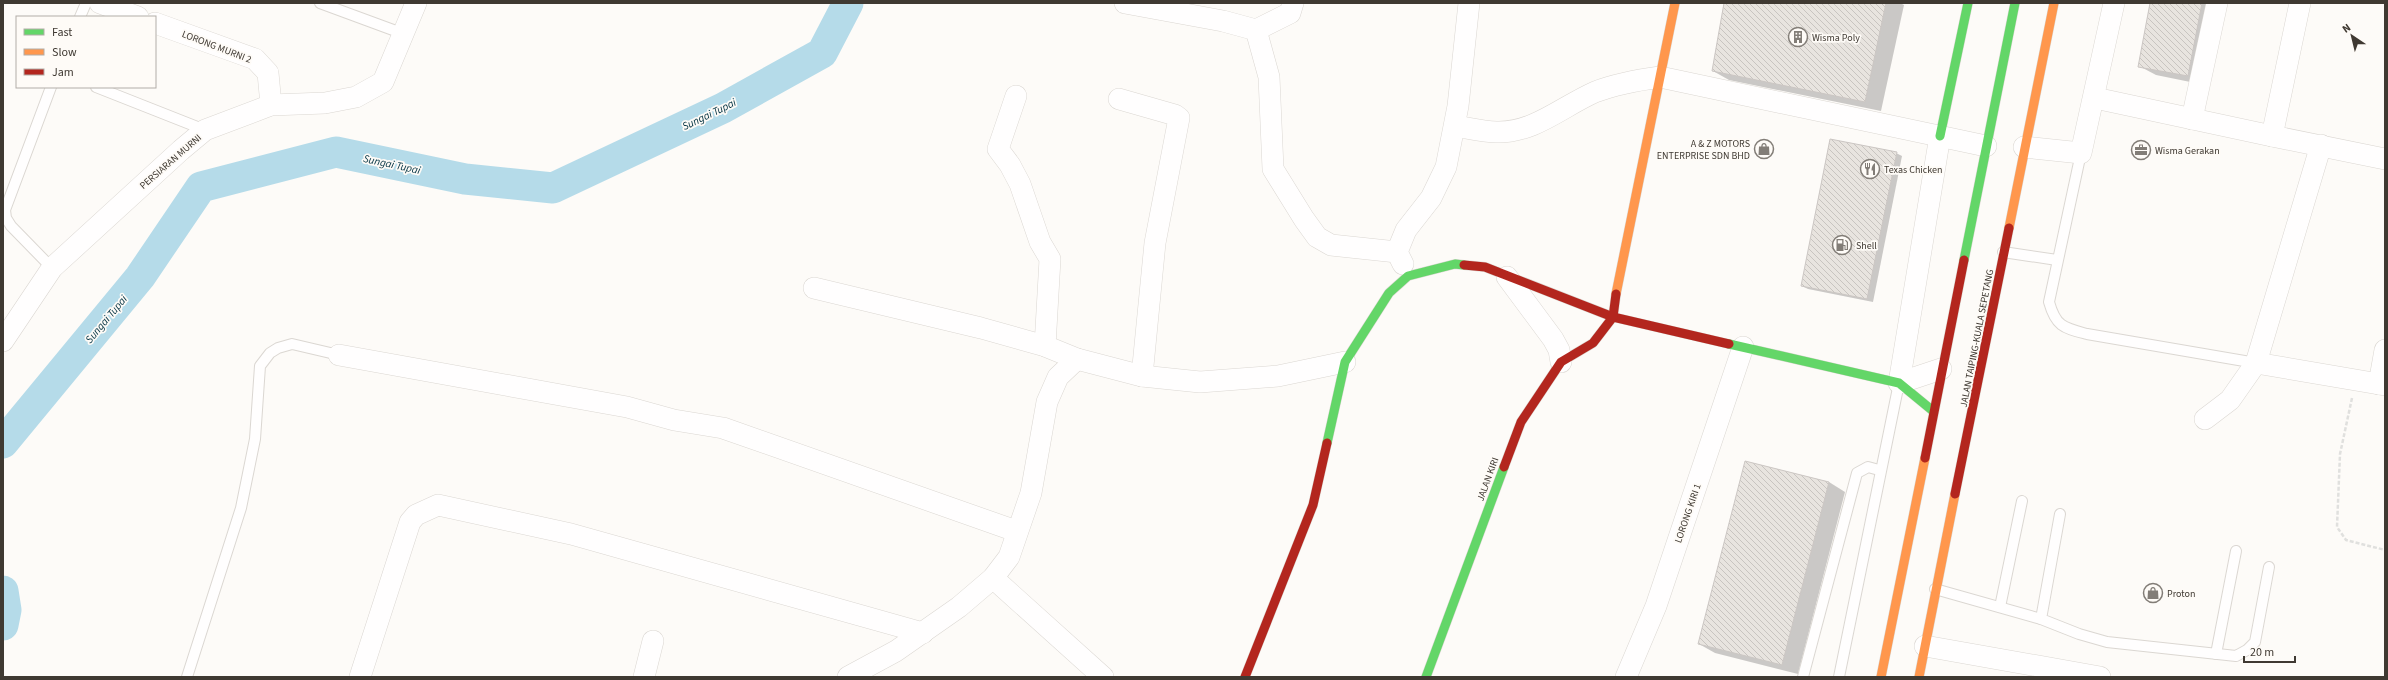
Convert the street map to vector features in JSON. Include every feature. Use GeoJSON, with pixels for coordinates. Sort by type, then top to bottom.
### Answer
{"type":"FeatureCollection","features":[{"type":"Feature","properties":{"kind":"street"},"geometry":{"type":"LineString","coordinates":[[100,3],[135,16]]}},
{"type":"Feature","properties":{"kind":"street","name":"PERSIARAN MURNI"},"geometry":{"type":"LineString","coordinates":[[3,341],[52,268],[181,150],[205,130],[271,105],[325,103],[356,97],[383,82],[416,3]]}},
{"type":"Feature","properties":{"kind":"street"},"geometry":{"type":"LineString","coordinates":[[1136,4],[1223,21],[1256,30],[1290,13],[1293,3]]}},
{"type":"Feature","properties":{"kind":"street"},"geometry":{"type":"LineString","coordinates":[[1408,276],[1397,252],[1406,230],[1431,198],[1446,167],[1455,126],[1469,3]]}},
{"type":"Feature","properties":{"kind":"street"},"geometry":{"type":"LineString","coordinates":[[1613,317],[1619,275],[1675,3]]}},
{"type":"Feature","properties":{"kind":"street"},"geometry":{"type":"LineString","coordinates":[[1899,383],[1940,136],[1968,3]]}},
{"type":"Feature","properties":{"kind":"street"},"geometry":{"type":"LineString","coordinates":[[1881,677],[1941,369],[2015,3]]}},
{"type":"Feature","properties":{"kind":"street","name":"JALAN TAIPING-KUALA SEPETANG"},"geometry":{"type":"LineString","coordinates":[[1919,677],[1935,589],[1973,412],[2003,252],[2054,3]]}},
{"type":"Feature","properties":{"kind":"street"},"geometry":{"type":"LineString","coordinates":[[2024,147],[2081,153],[2095,98],[2114,3]]}},
{"type":"Feature","properties":{"kind":"street"},"geometry":{"type":"LineString","coordinates":[[2192,119],[2217,3]]}},
{"type":"Feature","properties":{"kind":"street"},"geometry":{"type":"LineString","coordinates":[[2272,136],[2300,3]]}},
{"type":"Feature","properties":{"kind":"street","name":"LORONG MURNI 2"},"geometry":{"type":"LineString","coordinates":[[156,23],[255,60],[268,73],[271,105]]}},
{"type":"Feature","properties":{"kind":"street"},"geometry":{"type":"LineString","coordinates":[[1256,30],[1269,78],[1273,168],[1304,219],[1317,237],[1331,245],[1397,252]]}},
{"type":"Feature","properties":{"kind":"street"},"geometry":{"type":"LineString","coordinates":[[1455,126],[1498,132],[1518,129],[1537,124],[1594,93],[1619,84],[1660,77],[1986,146]]}},
{"type":"Feature","properties":{"kind":"street"},"geometry":{"type":"LineString","coordinates":[[1016,96],[998,149],[1010,165],[1020,184],[1038,235],[1050,259],[1045,346]]}},
{"type":"Feature","properties":{"kind":"street"},"geometry":{"type":"LineString","coordinates":[[2095,98],[2385,159]]}},
{"type":"Feature","properties":{"kind":"street"},"geometry":{"type":"LineString","coordinates":[[1118,99],[1175,115],[1179,118],[1155,243],[1142,376]]}},
{"type":"Feature","properties":{"kind":"street"},"geometry":{"type":"LineString","coordinates":[[2205,419],[2230,400],[2256,363],[2321,145]]}},
{"type":"Feature","properties":{"kind":"street"},"geometry":{"type":"LineString","coordinates":[[1244,677],[1313,505],[1345,362],[1389,293],[1408,276],[1455,264],[1485,267],[1507,277],[1613,317],[1899,383],[1933,411]]}},
{"type":"Feature","properties":{"kind":"street"},"geometry":{"type":"LineString","coordinates":[[1507,277],[1553,339],[1559,350],[1561,362]]}},
{"type":"Feature","properties":{"kind":"street"},"geometry":{"type":"LineString","coordinates":[[814,288],[1045,346],[1077,359],[1142,376],[1200,382],[1278,376],[1345,362]]}},
{"type":"Feature","properties":{"kind":"street","name":"JALAN KIRI"},"geometry":{"type":"LineString","coordinates":[[1426,677],[1521,422],[1561,362],[1593,343],[1613,317]]}},
{"type":"Feature","properties":{"kind":"street","name":"LORONG KIRI 1"},"geometry":{"type":"LineString","coordinates":[[1626,677],[1656,606],[1743,347]]}},
{"type":"Feature","properties":{"kind":"street"},"geometry":{"type":"LineString","coordinates":[[2256,363],[2356,381],[2382,384],[2385,350]]}},
{"type":"Feature","properties":{"kind":"street"},"geometry":{"type":"LineString","coordinates":[[339,355],[627,407],[674,420],[723,428],[1016,531]]}},
{"type":"Feature","properties":{"kind":"street"},"geometry":{"type":"LineString","coordinates":[[848,677],[896,651],[959,608],[993,578],[1009,557],[1016,531],[1032,493],[1047,402],[1058,377],[1077,359]]}},
{"type":"Feature","properties":{"kind":"street"},"geometry":{"type":"LineString","coordinates":[[1899,383],[1941,369]]}},
{"type":"Feature","properties":{"kind":"street"},"geometry":{"type":"LineString","coordinates":[[362,677],[410,522],[416,515],[438,505],[571,534],[923,633]]}},
{"type":"Feature","properties":{"kind":"street"},"geometry":{"type":"LineString","coordinates":[[993,578],[1103,677]]}},
{"type":"Feature","properties":{"kind":"street"},"geometry":{"type":"LineString","coordinates":[[644,677],[653,641]]}},
{"type":"Feature","properties":{"kind":"street"},"geometry":{"type":"LineString","coordinates":[[1925,646],[2100,677]]}},
{"type":"Feature","properties":{"kind":"lane"},"geometry":{"type":"LineString","coordinates":[[80,16],[86,3]]}},
{"type":"Feature","properties":{"kind":"lane"},"geometry":{"type":"LineString","coordinates":[[320,3],[404,34]]}},
{"type":"Feature","properties":{"kind":"lane"},"geometry":{"type":"LineString","coordinates":[[51,88],[5,210],[6,218],[11,226],[52,268]]}},
{"type":"Feature","properties":{"kind":"lane"},"geometry":{"type":"LineString","coordinates":[[99,88],[205,130]]}},
{"type":"Feature","properties":{"kind":"lane"},"geometry":{"type":"LineString","coordinates":[[2081,153],[2049,302],[2052,313],[2062,327],[2087,334],[2256,363]]}},
{"type":"Feature","properties":{"kind":"lane"},"geometry":{"type":"LineString","coordinates":[[2003,252],[2057,260]]}},
{"type":"Feature","properties":{"kind":"lane"},"geometry":{"type":"LineString","coordinates":[[187,677],[241,508],[255,439],[260,366],[270,353],[278,348],[292,344],[339,355]]}},
{"type":"Feature","properties":{"kind":"lane"},"geometry":{"type":"LineString","coordinates":[[1839,677],[1879,470],[1899,383]]}},
{"type":"Feature","properties":{"kind":"lane"},"geometry":{"type":"LineString","coordinates":[[1803,677],[1857,473],[1868,467],[1879,470]]}},
{"type":"Feature","properties":{"kind":"lane"},"geometry":{"type":"LineString","coordinates":[[2000,607],[2022,501]]}},
{"type":"Feature","properties":{"kind":"lane"},"geometry":{"type":"LineString","coordinates":[[2042,619],[2060,514]]}},
{"type":"Feature","properties":{"kind":"lane"},"geometry":{"type":"LineString","coordinates":[[2216,654],[2236,551]]}},
{"type":"Feature","properties":{"kind":"lane"},"geometry":{"type":"LineString","coordinates":[[1935,589],[2042,619],[2079,634],[2107,642],[2236,656],[2247,650],[2255,642],[2269,567]]}},
{"type":"Feature","properties":{"kind":"path"},"geometry":{"type":"LineString","coordinates":[[2356,381],[2340,454],[2337,527],[2346,540],[2385,550]]}},
{"type":"Feature","properties":{"kind":"building","name":"Wisma Poly"},"geometry":{"type":"Polygon","coordinates":[[[1724,3],[1886,3],[1865,102],[1712,71],[1724,3]]]}},
{"type":"Feature","properties":{"kind":"building"},"geometry":{"type":"Polygon","coordinates":[[[2150,3],[2202,3],[2188,76],[2138,67],[2150,3]]]}},
{"type":"Feature","properties":{"kind":"building"},"geometry":{"type":"Polygon","coordinates":[[[1830,139],[1897,152],[1867,299],[1801,286],[1830,139]]]}},
{"type":"Feature","properties":{"kind":"building"},"geometry":{"type":"Polygon","coordinates":[[[1745,461],[1829,482],[1782,665],[1698,644],[1745,461]]]}},
{"type":"Feature","properties":{"kind":"waterway","name":"Sungai Tupai"},"geometry":{"type":"LineString","coordinates":[[3,443],[140,277],[201,187],[336,152],[465,179],[553,188],[723,108],[822,53],[848,3]]}},
{"type":"Feature","properties":{"kind":"waterway","name":"Sungai Tupai"},"geometry":{"type":"LineString","coordinates":[[3,591],[6,610],[3,625]]}},
{"type":"Feature","properties":{"kind":"traffic: fast"},"geometry":{"type":"LineString","coordinates":[[1940,136],[1968,3]]}},
{"type":"Feature","properties":{"kind":"traffic: fast"},"geometry":{"type":"LineString","coordinates":[[1964,260],[2015,3]]}},
{"type":"Feature","properties":{"kind":"traffic: fast"},"geometry":{"type":"LineString","coordinates":[[1327,443],[1345,362],[1389,293],[1408,276],[1455,264],[1464,265]]}},
{"type":"Feature","properties":{"kind":"traffic: fast"},"geometry":{"type":"LineString","coordinates":[[1729,344],[1899,383],[1933,411]]}},
{"type":"Feature","properties":{"kind":"traffic: fast"},"geometry":{"type":"LineString","coordinates":[[1426,677],[1504,467]]}},
{"type":"Feature","properties":{"kind":"traffic: slow"},"geometry":{"type":"LineString","coordinates":[[1616,294],[1675,3]]}},
{"type":"Feature","properties":{"kind":"traffic: slow"},"geometry":{"type":"LineString","coordinates":[[2009,228],[2054,3]]}},
{"type":"Feature","properties":{"kind":"traffic: slow"},"geometry":{"type":"LineString","coordinates":[[1881,677],[1925,458]]}},
{"type":"Feature","properties":{"kind":"traffic: slow"},"geometry":{"type":"LineString","coordinates":[[1919,677],[1955,494]]}},
{"type":"Feature","properties":{"kind":"traffic: jam"},"geometry":{"type":"LineString","coordinates":[[1955,494],[2009,228]]}},
{"type":"Feature","properties":{"kind":"traffic: jam"},"geometry":{"type":"LineString","coordinates":[[1925,458],[1964,260]]}},
{"type":"Feature","properties":{"kind":"traffic: jam"},"geometry":{"type":"LineString","coordinates":[[1464,265],[1485,267],[1613,317],[1729,344]]}},
{"type":"Feature","properties":{"kind":"traffic: jam"},"geometry":{"type":"LineString","coordinates":[[1504,467],[1521,422],[1561,362],[1593,343],[1613,317],[1616,294]]}},
{"type":"Feature","properties":{"kind":"traffic: jam"},"geometry":{"type":"LineString","coordinates":[[1245,677],[1313,505],[1327,443]]}},
{"type":"Feature","properties":{"kind":"place","name":"Wisma Poly"},"geometry":{"type":"Point","coordinates":[1798,37]}},
{"type":"Feature","properties":{"kind":"place","name":"A & Z MOTORS ENTERPRISE SDN BHD"},"geometry":{"type":"Point","coordinates":[1764,149]}},
{"type":"Feature","properties":{"kind":"place","name":"Wisma Gerakan"},"geometry":{"type":"Point","coordinates":[2141,150]}},
{"type":"Feature","properties":{"kind":"place","name":"Texas Chicken"},"geometry":{"type":"Point","coordinates":[1870,169]}},
{"type":"Feature","properties":{"kind":"place","name":"Shell"},"geometry":{"type":"Point","coordinates":[1842,245]}},
{"type":"Feature","properties":{"kind":"place","name":"Proton"},"geometry":{"type":"Point","coordinates":[2153,593]}}]}
